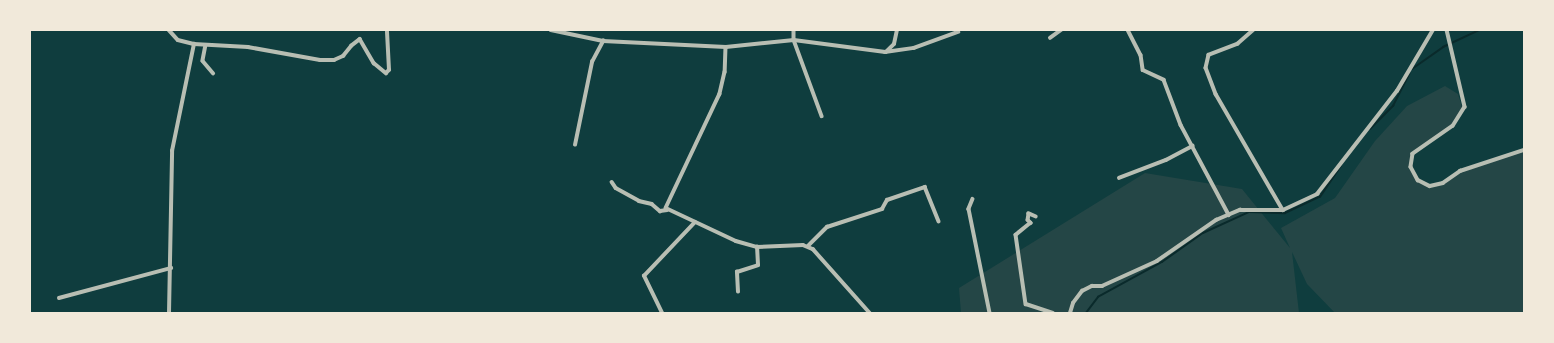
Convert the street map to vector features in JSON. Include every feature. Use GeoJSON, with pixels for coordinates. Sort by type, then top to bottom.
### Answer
{"type":"FeatureCollection","features":[{"type":"Feature","properties":{"kind":"street"},"geometry":{"type":"LineString","coordinates":[[169,30],[178,40],[194,44],[248,47],[320,60],[334,60],[343,56],[351,46],[360,39],[374,63],[386,74],[389,70],[387,32]]}},
{"type":"Feature","properties":{"kind":"street"},"geometry":{"type":"LineString","coordinates":[[551,30],[603,41],[726,47],[794,40],[885,52],[914,48],[958,32]]}},
{"type":"Feature","properties":{"kind":"street"},"geometry":{"type":"LineString","coordinates":[[794,30],[794,40],[822,116]]}},
{"type":"Feature","properties":{"kind":"street"},"geometry":{"type":"LineString","coordinates":[[885,52],[894,44],[897,30]]}},
{"type":"Feature","properties":{"kind":"street"},"geometry":{"type":"LineString","coordinates":[[1050,38],[1061,30]]}},
{"type":"Feature","properties":{"kind":"street"},"geometry":{"type":"LineString","coordinates":[[1128,30],[1141,55],[1143,70],[1164,80],[1192,146],[1229,215]]}},
{"type":"Feature","properties":{"kind":"street"},"geometry":{"type":"LineString","coordinates":[[1254,30],[1238,44],[1209,55],[1206,68],[1216,94],[1283,210]]}},
{"type":"Feature","properties":{"kind":"street"},"geometry":{"type":"LineString","coordinates":[[1070,313],[1073,303],[1082,291],[1092,286],[1102,286],[1157,261],[1207,226],[1229,215],[1240,210],[1283,210],[1317,194],[1397,91],[1433,30]]}},
{"type":"Feature","properties":{"kind":"street"},"geometry":{"type":"LineString","coordinates":[[1447,30],[1465,107],[1453,126],[1413,154],[1411,167],[1418,180],[1430,186],[1443,183],[1460,171],[1524,150]]}},
{"type":"Feature","properties":{"kind":"street"},"geometry":{"type":"LineString","coordinates":[[575,145],[592,62],[603,41]]}},
{"type":"Feature","properties":{"kind":"street"},"geometry":{"type":"LineString","coordinates":[[169,313],[172,151],[194,44]]}},
{"type":"Feature","properties":{"kind":"street"},"geometry":{"type":"LineString","coordinates":[[206,45],[203,61],[213,73]]}},
{"type":"Feature","properties":{"kind":"street"},"geometry":{"type":"LineString","coordinates":[[667,210],[666,205],[720,94],[725,72],[726,47]]}},
{"type":"Feature","properties":{"kind":"street"},"geometry":{"type":"LineString","coordinates":[[1119,178],[1166,160],[1192,146]]}},
{"type":"Feature","properties":{"kind":"street"},"geometry":{"type":"LineString","coordinates":[[612,182],[616,188],[628,196],[652,204],[660,211],[667,210],[736,241],[757,247],[808,246],[813,249],[870,313]]}},
{"type":"Feature","properties":{"kind":"street"},"geometry":{"type":"LineString","coordinates":[[808,246],[827,227],[882,209],[887,200],[925,187],[939,221]]}},
{"type":"Feature","properties":{"kind":"street"},"geometry":{"type":"LineString","coordinates":[[973,199],[969,209],[990,313]]}},
{"type":"Feature","properties":{"kind":"street"},"geometry":{"type":"LineString","coordinates":[[1036,217],[1029,214],[1028,220],[1031,223],[1016,235],[1026,304],[1053,313]]}},
{"type":"Feature","properties":{"kind":"street"},"geometry":{"type":"LineString","coordinates":[[662,313],[644,276],[695,222]]}},
{"type":"Feature","properties":{"kind":"street"},"geometry":{"type":"LineString","coordinates":[[738,292],[737,272],[756,268],[758,265],[757,247]]}},
{"type":"Feature","properties":{"kind":"street"},"geometry":{"type":"LineString","coordinates":[[59,298],[171,268]]}},
{"type":"Feature","properties":{"kind":"shaded area"},"geometry":{"type":"Polygon","coordinates":[[[1445,86],[1458,94],[1462,107],[1460,116],[1453,126],[1413,155],[1411,167],[1418,180],[1430,186],[1443,183],[1460,171],[1524,150],[1524,313],[1335,313],[1307,284],[1292,252],[1299,313],[961,313],[959,288],[1145,173],[1242,189],[1290,248],[1281,228],[1335,198],[1375,141],[1407,106],[1445,86]]]}},
{"type":"Feature","properties":{"kind":"waterway"},"geometry":{"type":"LineString","coordinates":[[1412,69],[1443,47],[1479,30]]}},
{"type":"Feature","properties":{"kind":"waterway"},"geometry":{"type":"LineString","coordinates":[[1370,129],[1393,106],[1409,74]]}},
{"type":"Feature","properties":{"kind":"waterway"},"geometry":{"type":"LineString","coordinates":[[1086,313],[1098,297],[1162,262],[1203,233],[1249,212],[1285,213],[1320,197],[1341,166]]}}]}
